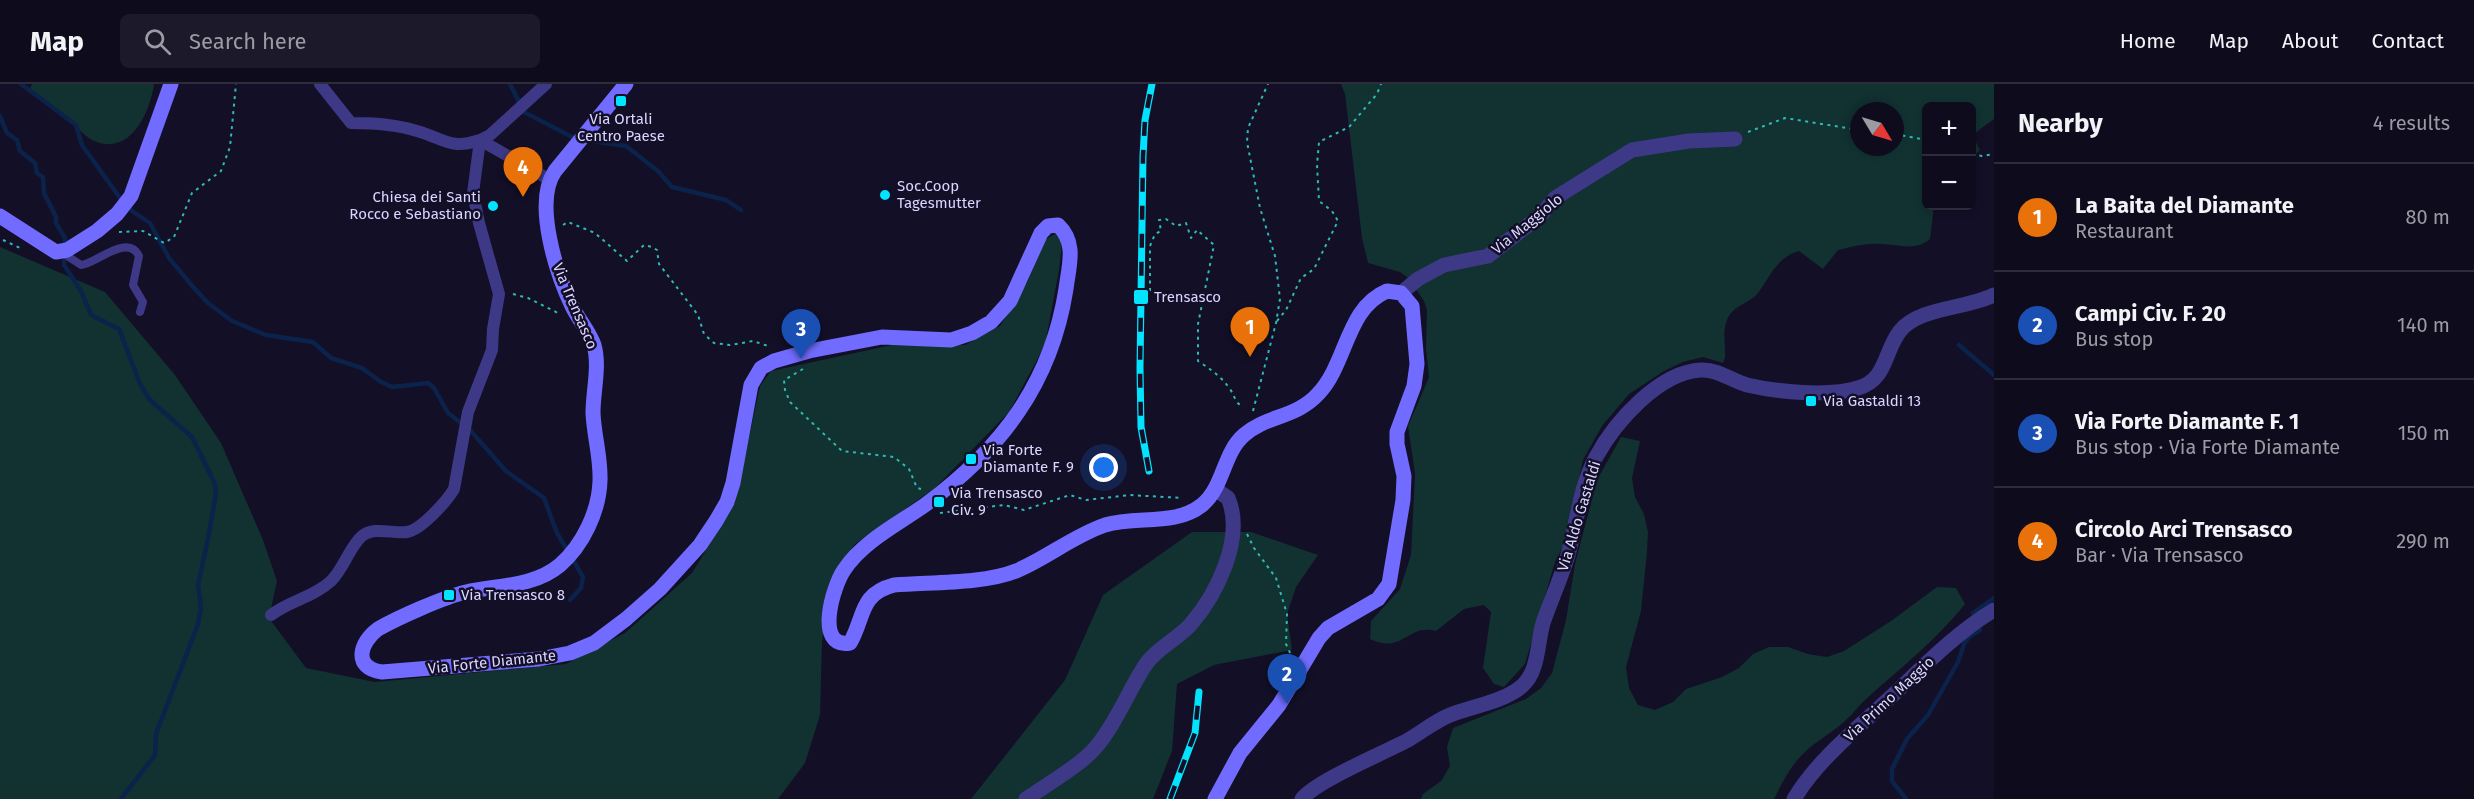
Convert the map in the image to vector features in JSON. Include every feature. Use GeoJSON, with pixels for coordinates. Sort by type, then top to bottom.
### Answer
{"type":"FeatureCollection","features":[{"type":"Feature","properties":{"kind":"main road"},"geometry":{"type":"LineString","coordinates":[[0,216],[51,251],[66,256],[107,222],[131,196],[171,84]]}},
{"type":"Feature","properties":{"kind":"main road"},"geometry":{"type":"LineString","coordinates":[[550,180],[626,84]]}},
{"type":"Feature","properties":{"kind":"main road","name":"Via Trensasco"},"geometry":{"type":"LineString","coordinates":[[363,659],[362,648],[365,642],[372,633],[385,625],[464,593],[540,578],[562,564],[583,537],[595,508],[600,480],[593,415],[596,357],[591,338],[560,278],[553,253],[547,204],[550,180]]}},
{"type":"Feature","properties":{"kind":"main road","name":"Via Forte Diamante"},"geometry":{"type":"LineString","coordinates":[[363,659],[369,668],[382,672],[539,659],[570,653],[594,643],[660,589],[700,545],[717,520],[727,502],[733,483],[753,378],[761,368],[774,361],[809,351],[882,337],[951,340],[972,333],[991,322],[1010,301],[1041,233],[1048,226],[1058,225],[1064,231],[1069,237],[1071,253],[1065,294],[1046,364],[1018,416],[974,465],[860,551],[843,571],[834,596],[828,630],[833,640],[841,644],[850,643],[863,609],[870,597],[882,588],[894,585],[988,578],[1016,571],[1075,537],[1108,525],[1163,520],[1185,514],[1201,506],[1215,489]]}},
{"type":"Feature","properties":{"kind":"main road"},"geometry":{"type":"LineString","coordinates":[[1215,489],[1233,448],[1243,435],[1258,425],[1296,412],[1310,403],[1332,375],[1357,318],[1368,303],[1387,291],[1401,293],[1408,299],[1414,312],[1417,376],[1397,432],[1397,444],[1404,476],[1403,500],[1392,573],[1384,593],[1378,599],[1328,628],[1310,648],[1279,705],[1240,753],[1215,799]]}},
{"type":"Feature","properties":{"kind":"street"},"geometry":{"type":"LineString","coordinates":[[320,84],[351,123],[394,125],[453,145],[480,140],[490,135],[546,84]]}},
{"type":"Feature","properties":{"kind":"street","name":"Via Maggiolo"},"geometry":{"type":"LineString","coordinates":[[1401,293],[1418,279],[1444,265],[1488,256],[1540,216],[1555,198],[1632,150],[1689,141],[1712,142],[1735,139]]}},
{"type":"Feature","properties":{"kind":"street"},"geometry":{"type":"LineString","coordinates":[[480,140],[550,180]]}},
{"type":"Feature","properties":{"kind":"street"},"geometry":{"type":"LineString","coordinates":[[271,615],[281,607],[308,596],[329,583],[361,536],[374,531],[403,532],[415,529],[448,498],[457,482],[468,412],[492,350],[498,287],[478,223],[473,193],[480,140]]}},
{"type":"Feature","properties":{"kind":"street","name":"Via Aldo Gastaldi"},"geometry":{"type":"LineString","coordinates":[[1302,799],[1316,787],[1407,740],[1447,716],[1510,693],[1523,685],[1535,665],[1543,624],[1562,573],[1595,458],[1615,427],[1648,395],[1669,381],[1701,370],[1722,374],[1745,384],[1775,390],[1806,393],[1858,388],[1871,382],[1883,369],[1899,332],[1912,321],[1994,296]]}},
{"type":"Feature","properties":{"kind":"street"},"geometry":{"type":"LineString","coordinates":[[1026,799],[1095,748],[1121,710],[1147,662],[1191,624],[1215,586],[1233,538],[1235,519],[1228,498],[1215,489]]}},
{"type":"Feature","properties":{"kind":"street","name":"Via Primo Maggio"},"geometry":{"type":"LineString","coordinates":[[1794,799],[1804,782],[1833,751],[1946,647],[1994,610]]}},
{"type":"Feature","properties":{"kind":"lane"},"geometry":{"type":"LineString","coordinates":[[66,256],[81,265],[86,265],[117,249],[129,247],[134,249],[139,256],[133,285],[143,302],[140,312]]}},
{"type":"Feature","properties":{"kind":"path"},"geometry":{"type":"LineString","coordinates":[[112,237],[119,232],[130,230],[148,233],[164,243],[174,237],[192,193],[221,171],[228,156],[236,84]]}},
{"type":"Feature","properties":{"kind":"path"},"geometry":{"type":"LineString","coordinates":[[1258,425],[1253,411],[1280,299],[1275,256],[1260,207],[1247,142],[1248,128],[1268,84]]}},
{"type":"Feature","properties":{"kind":"path"},"geometry":{"type":"LineString","coordinates":[[1276,323],[1286,309],[1301,278],[1314,269],[1338,221],[1332,211],[1319,201],[1317,165],[1319,142],[1349,127],[1377,94],[1381,84]]}},
{"type":"Feature","properties":{"kind":"path"},"geometry":{"type":"LineString","coordinates":[[1735,139],[1785,118],[1850,129]]}},
{"type":"Feature","properties":{"kind":"path"},"geometry":{"type":"LineString","coordinates":[[1904,136],[1922,139]]}},
{"type":"Feature","properties":{"kind":"path"},"geometry":{"type":"LineString","coordinates":[[1976,155],[1994,154]]}},
{"type":"Feature","properties":{"kind":"path"},"geometry":{"type":"LineString","coordinates":[[1150,291],[1150,246],[1155,234],[1161,231],[1160,220],[1166,219],[1176,226],[1186,223],[1191,238],[1197,230],[1214,245],[1198,324],[1198,360],[1212,368],[1232,391],[1240,405]]}},
{"type":"Feature","properties":{"kind":"path"},"geometry":{"type":"LineString","coordinates":[[561,230],[562,226],[568,222],[595,233],[627,261],[644,245],[652,247],[657,250],[658,264],[698,315],[704,334],[714,343],[730,345],[753,341],[774,348]]}},
{"type":"Feature","properties":{"kind":"path"},"geometry":{"type":"LineString","coordinates":[[498,287],[528,298],[582,324]]}},
{"type":"Feature","properties":{"kind":"path"},"geometry":{"type":"LineString","coordinates":[[809,351],[810,363],[784,380],[790,402],[842,451],[894,458],[909,469],[917,488],[933,486],[933,498],[937,512],[1004,506],[1024,510],[1070,495],[1086,500],[1130,495],[1146,498],[1191,498]]}},
{"type":"Feature","properties":{"kind":"path"},"geometry":{"type":"LineString","coordinates":[[1245,531],[1254,548],[1276,578],[1287,614],[1286,644],[1298,672]]}},
{"type":"Feature","properties":{"kind":"green space"},"geometry":{"type":"Polygon","coordinates":[[[32,84],[154,84],[148,108],[136,130],[117,143],[105,144],[90,139],[29,91],[32,84]]]}},
{"type":"Feature","properties":{"kind":"green space"},"geometry":{"type":"Polygon","coordinates":[[[1341,84],[1994,84],[1994,119],[1976,132],[1976,102],[1922,102],[1922,210],[1934,210],[1930,239],[1913,246],[1870,244],[1838,250],[1823,269],[1799,251],[1791,254],[1770,274],[1754,297],[1730,315],[1725,329],[1723,363],[1703,357],[1683,362],[1664,371],[1629,394],[1602,426],[1583,460],[1564,545],[1555,562],[1525,664],[1504,687],[1494,684],[1483,668],[1491,612],[1484,605],[1464,609],[1436,631],[1418,631],[1390,643],[1370,639],[1371,621],[1400,589],[1411,555],[1415,474],[1408,426],[1429,377],[1426,349],[1427,310],[1424,301],[1408,278],[1400,272],[1368,263],[1362,238],[1345,94],[1341,84]]]}},
{"type":"Feature","properties":{"kind":"green space"},"geometry":{"type":"Polygon","coordinates":[[[1976,142],[1980,150],[1976,154],[1976,142]]]}},
{"type":"Feature","properties":{"kind":"green space"},"geometry":{"type":"Polygon","coordinates":[[[1057,233],[1062,244],[1045,345],[1009,412],[935,488],[855,544],[832,578],[822,641],[820,715],[805,763],[778,799],[0,799],[0,247],[105,292],[175,375],[221,443],[263,540],[277,581],[269,618],[306,668],[375,682],[566,664],[625,633],[692,573],[735,503],[760,386],[771,371],[906,342],[965,345],[1000,326],[1027,283],[1046,239],[1057,233]]]}},
{"type":"Feature","properties":{"kind":"green space"},"geometry":{"type":"Polygon","coordinates":[[[1621,437],[1640,441],[1632,478],[1635,497],[1644,514],[1648,532],[1641,611],[1626,667],[1629,688],[1638,705],[1655,710],[1673,702],[1686,689],[1722,677],[1739,668],[1753,654],[1769,647],[1788,647],[1808,654],[1827,657],[1844,651],[1891,621],[1937,587],[1956,588],[1965,604],[1941,631],[1863,701],[1842,724],[1799,758],[1787,774],[1774,799],[1421,799],[1423,794],[1441,781],[1450,766],[1447,747],[1453,728],[1526,699],[1541,688],[1552,673],[1566,620],[1575,564],[1597,480],[1621,437]]]}},
{"type":"Feature","properties":{"kind":"green space"},"geometry":{"type":"Polygon","coordinates":[[[1192,532],[1251,532],[1318,555],[1296,587],[1287,614],[1292,650],[1214,665],[1177,684],[1172,751],[1153,799],[971,799],[1065,680],[1103,595],[1192,532]]]}},
{"type":"Feature","properties":{"kind":"waterway"},"geometry":{"type":"LineString","coordinates":[[21,84],[76,125],[82,145],[120,198],[132,211],[150,223],[169,258],[194,288],[208,303],[232,321],[266,335],[313,342],[331,358],[362,368],[392,387],[428,383],[434,388],[448,413],[470,430],[506,471],[544,498],[557,533],[583,577],[581,588],[570,600]]}},
{"type":"Feature","properties":{"kind":"waterway"},"geometry":{"type":"LineString","coordinates":[[510,84],[524,112],[576,139]]}},
{"type":"Feature","properties":{"kind":"waterway"},"geometry":{"type":"LineString","coordinates":[[0,116],[7,133],[17,140],[20,151],[35,163],[37,173],[43,177],[44,193],[56,217],[56,223],[65,238],[64,265],[81,291],[91,315],[119,329],[140,384],[150,400],[192,437],[215,484],[216,493],[198,585],[201,607],[198,624],[156,734],[155,755],[121,799]]}},
{"type":"Feature","properties":{"kind":"waterway"},"geometry":{"type":"LineString","coordinates":[[585,140],[626,146],[658,171],[672,187],[726,200],[741,210]]}},
{"type":"Feature","properties":{"kind":"waterway"},"geometry":{"type":"LineString","coordinates":[[1959,345],[1994,375]]}},
{"type":"Feature","properties":{"kind":"waterway"},"geometry":{"type":"LineString","coordinates":[[1975,617],[1973,613],[1994,598]]}},
{"type":"Feature","properties":{"kind":"waterway"},"geometry":{"type":"LineString","coordinates":[[1906,799],[1892,781],[1892,769],[1907,739],[1928,715],[1958,662],[1964,644],[1968,638],[1980,630],[1978,625]]}},
{"type":"Feature","properties":{"kind":"railway"},"geometry":{"type":"LineString","coordinates":[[1149,471],[1141,427],[1140,368],[1143,156],[1145,120],[1152,84]]}},
{"type":"Feature","properties":{"kind":"railway"},"geometry":{"type":"LineString","coordinates":[[1170,799],[1195,733],[1199,692]]}},
{"type":"Feature","properties":{"kind":"place","name":"Via Ortali Centro Paese"},"geometry":{"type":"Point","coordinates":[621,101]}},
{"type":"Feature","properties":{"kind":"place","name":"Soc.Coop Tagesmutter"},"geometry":{"type":"Point","coordinates":[885,195]}},
{"type":"Feature","properties":{"kind":"place","name":"Circolo Arci Trensasco"},"geometry":{"type":"Point","coordinates":[523,197]}},
{"type":"Feature","properties":{"kind":"place","name":"Chiesa dei Santi Rocco e Sebastiano"},"geometry":{"type":"Point","coordinates":[493,206]}},
{"type":"Feature","properties":{"kind":"place","name":"Trensasco"},"geometry":{"type":"Point","coordinates":[1141,297]}},
{"type":"Feature","properties":{"kind":"place","name":"La Baita del Diamante"},"geometry":{"type":"Point","coordinates":[1250,357]}},
{"type":"Feature","properties":{"kind":"place","name":"Via Forte Diamante F. 1"},"geometry":{"type":"Point","coordinates":[801,359]}},
{"type":"Feature","properties":{"kind":"place","name":"Via Gastaldi 13"},"geometry":{"type":"Point","coordinates":[1811,401]}},
{"type":"Feature","properties":{"kind":"place","name":"Via Forte Diamante F. 9"},"geometry":{"type":"Point","coordinates":[971,459]}},
{"type":"Feature","properties":{"kind":"place","name":"Via Trensasco Civ. 9"},"geometry":{"type":"Point","coordinates":[939,502]}},
{"type":"Feature","properties":{"kind":"place","name":"Via Trensasco 8"},"geometry":{"type":"Point","coordinates":[449,595]}},
{"type":"Feature","properties":{"kind":"place","name":"Campi Civ. F. 20"},"geometry":{"type":"Point","coordinates":[1287,704]}}]}
